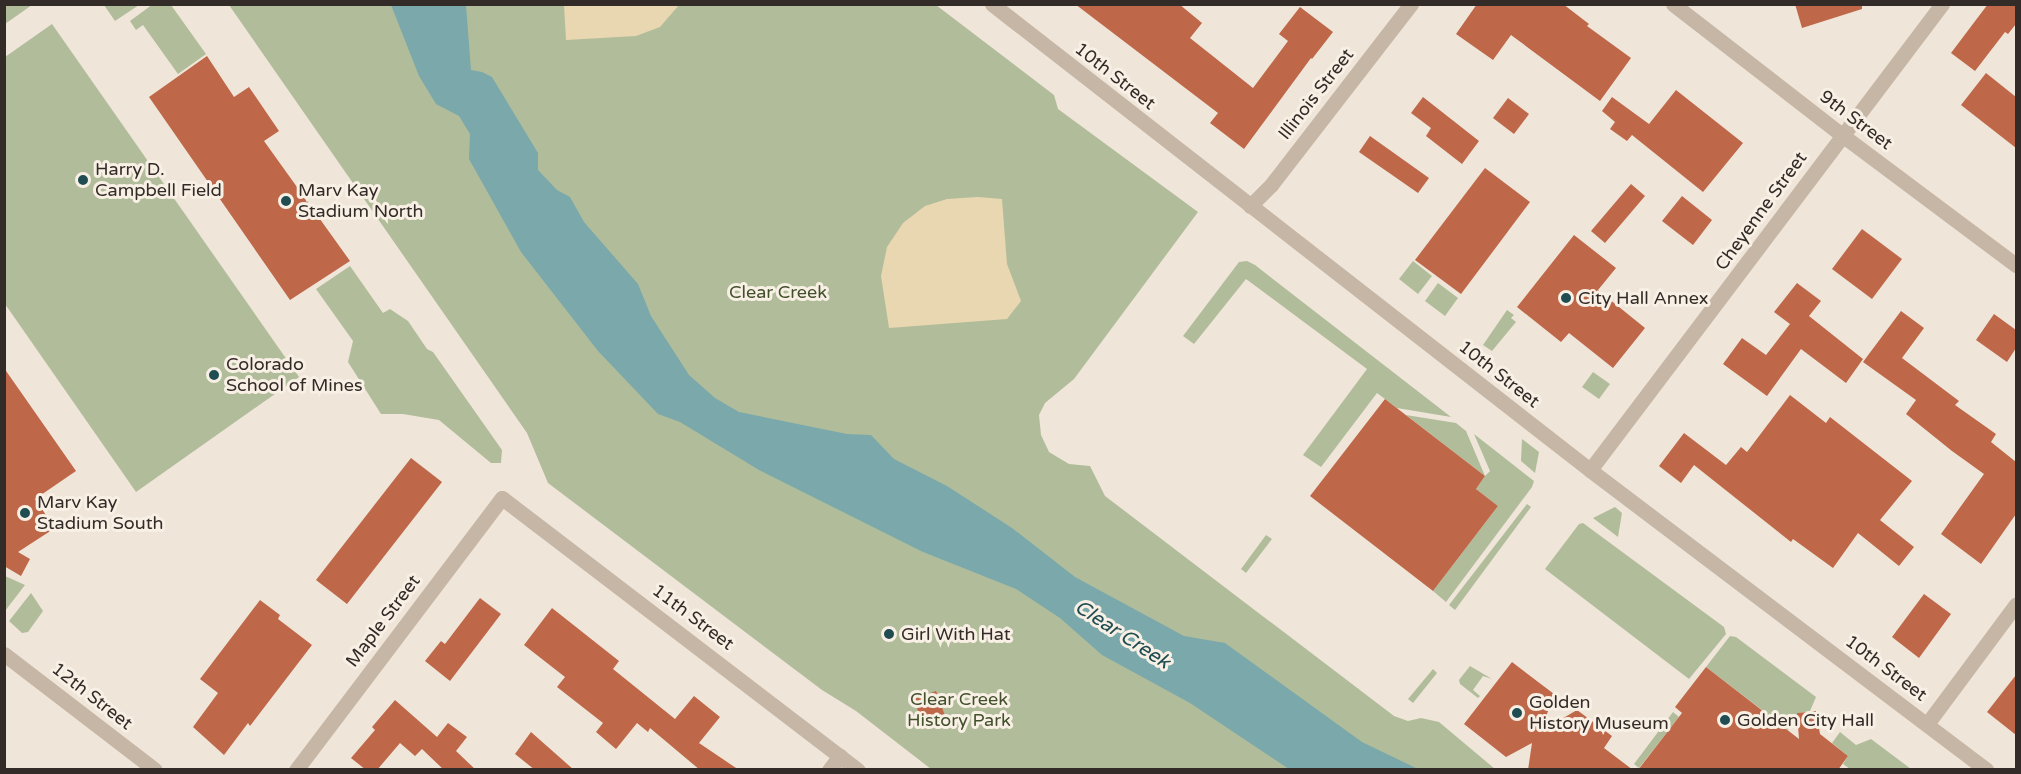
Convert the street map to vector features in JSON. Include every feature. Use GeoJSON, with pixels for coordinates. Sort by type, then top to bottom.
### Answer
{"type":"FeatureCollection","features":[{"type":"Feature","properties":{"kind":"street","name":"10th Street"},"geometry":{"type":"LineString","coordinates":[[992,4],[1590,470],[1986,770]]}},
{"type":"Feature","properties":{"kind":"street","name":"Illinois Street"},"geometry":{"type":"LineString","coordinates":[[1250,206],[1271,184],[1411,4]]}},
{"type":"Feature","properties":{"kind":"street","name":"9th Street"},"geometry":{"type":"LineString","coordinates":[[1673,4],[1842,135],[2016,265]]}},
{"type":"Feature","properties":{"kind":"street","name":"Cheyenne Street"},"geometry":{"type":"LineString","coordinates":[[1590,470],[1942,4]]}},
{"type":"Feature","properties":{"kind":"street","name":"11th Street"},"geometry":{"type":"LineString","coordinates":[[502,498],[858,770]]}},
{"type":"Feature","properties":{"kind":"street","name":"Maple Street"},"geometry":{"type":"LineString","coordinates":[[296,770],[502,498]]}},
{"type":"Feature","properties":{"kind":"street"},"geometry":{"type":"LineString","coordinates":[[1927,724],[2016,604]]}},
{"type":"Feature","properties":{"kind":"street","name":"12th Street"},"geometry":{"type":"LineString","coordinates":[[4,654],[155,770]]}},
{"type":"Feature","properties":{"kind":"street"},"geometry":{"type":"LineString","coordinates":[[829,770],[840,756]]}},
{"type":"Feature","properties":{"kind":"green space"},"geometry":{"type":"Polygon","coordinates":[[[5,4],[32,4],[32,5],[5,24],[5,4]]]}},
{"type":"Feature","properties":{"kind":"green space"},"geometry":{"type":"Polygon","coordinates":[[[153,4],[171,5],[206,54],[178,74],[143,25],[136,30],[130,21],[153,4]]]}},
{"type":"Feature","properties":{"kind":"green space"},"geometry":{"type":"Polygon","coordinates":[[[104,5],[139,5],[115,21],[104,5]]]}},
{"type":"Feature","properties":{"kind":"green space","name":"Clear Creek"},"geometry":{"type":"Polygon","coordinates":[[[229,5],[936,5],[1054,95],[1058,109],[1198,212],[1074,379],[1045,403],[1039,415],[1041,435],[1049,452],[1069,464],[1090,466],[1105,496],[1394,716],[1408,721],[1421,718],[1439,722],[1495,769],[931,769],[856,711],[822,690],[548,483],[527,433],[229,5]]]}},
{"type":"Feature","properties":{"kind":"green space","name":"Harry D. Campbell Field"},"geometry":{"type":"Polygon","coordinates":[[[52,24],[299,377],[136,492],[5,304],[5,57],[52,24]]]}},
{"type":"Feature","properties":{"kind":"green space"},"geometry":{"type":"Polygon","coordinates":[[[1247,261],[1451,417],[1397,408],[1377,393],[1321,467],[1303,455],[1367,369],[1246,279],[1194,344],[1183,336],[1239,262],[1247,261]]]}},
{"type":"Feature","properties":{"kind":"green space"},"geometry":{"type":"Polygon","coordinates":[[[1413,261],[1432,276],[1418,294],[1399,279],[1413,261]]]}},
{"type":"Feature","properties":{"kind":"green space"},"geometry":{"type":"Polygon","coordinates":[[[350,266],[383,313],[390,309],[408,321],[427,349],[433,352],[502,450],[501,463],[491,463],[439,420],[403,414],[381,414],[348,362],[353,341],[316,289],[350,266]]]}},
{"type":"Feature","properties":{"kind":"green space"},"geometry":{"type":"Polygon","coordinates":[[[1438,283],[1458,298],[1445,316],[1425,301],[1438,283]]]}},
{"type":"Feature","properties":{"kind":"green space"},"geometry":{"type":"Polygon","coordinates":[[[1507,310],[1514,315],[1511,318],[1516,322],[1492,351],[1483,345],[1507,310]]]}},
{"type":"Feature","properties":{"kind":"green space"},"geometry":{"type":"Polygon","coordinates":[[[1593,372],[1610,384],[1599,399],[1582,387],[1593,372]]]}},
{"type":"Feature","properties":{"kind":"green space"},"geometry":{"type":"Polygon","coordinates":[[[1406,415],[1456,423],[1466,431],[1485,476],[1406,415]]]}},
{"type":"Feature","properties":{"kind":"green space"},"geometry":{"type":"Polygon","coordinates":[[[1474,434],[1534,481],[1532,487],[1446,602],[1433,591],[1498,506],[1476,489],[1490,471],[1474,434]]]}},
{"type":"Feature","properties":{"kind":"green space"},"geometry":{"type":"Polygon","coordinates":[[[1522,439],[1539,452],[1535,473],[1521,461],[1522,439]]]}},
{"type":"Feature","properties":{"kind":"green space"},"geometry":{"type":"Polygon","coordinates":[[[1527,504],[1531,507],[1455,610],[1449,605],[1527,504]]]}},
{"type":"Feature","properties":{"kind":"green space"},"geometry":{"type":"Polygon","coordinates":[[[1615,507],[1622,513],[1618,537],[1593,518],[1615,507]]]}},
{"type":"Feature","properties":{"kind":"green space"},"geometry":{"type":"Polygon","coordinates":[[[1583,523],[1724,627],[1726,634],[1689,679],[1545,569],[1579,524],[1583,523]]]}},
{"type":"Feature","properties":{"kind":"green space"},"geometry":{"type":"Polygon","coordinates":[[[1266,535],[1272,539],[1246,573],[1241,569],[1266,535]]]}},
{"type":"Feature","properties":{"kind":"green space"},"geometry":{"type":"Polygon","coordinates":[[[5,576],[25,585],[5,611],[5,576]]]}},
{"type":"Feature","properties":{"kind":"green space"},"geometry":{"type":"Polygon","coordinates":[[[31,593],[43,611],[28,632],[22,633],[9,621],[31,593]]]}},
{"type":"Feature","properties":{"kind":"green space"},"geometry":{"type":"Polygon","coordinates":[[[1730,636],[1736,637],[1816,697],[1810,711],[1798,713],[1788,730],[1706,667],[1730,636]]]}},
{"type":"Feature","properties":{"kind":"green space"},"geometry":{"type":"Polygon","coordinates":[[[1470,666],[1492,679],[1483,676],[1473,690],[1480,696],[1478,698],[1460,684],[1459,680],[1470,666]]]}},
{"type":"Feature","properties":{"kind":"green space"},"geometry":{"type":"Polygon","coordinates":[[[1433,669],[1437,673],[1413,703],[1408,699],[1433,669]]]}},
{"type":"Feature","properties":{"kind":"green space"},"geometry":{"type":"Polygon","coordinates":[[[1673,712],[1679,717],[1639,768],[1634,764],[1673,712]]]}},
{"type":"Feature","properties":{"kind":"green space"},"geometry":{"type":"Polygon","coordinates":[[[1840,732],[1856,745],[1871,739],[1911,769],[1850,769],[1843,764],[1848,756],[1832,743],[1840,732]]]}},
{"type":"Feature","properties":{"kind":"sand"},"geometry":{"type":"Polygon","coordinates":[[[564,4],[679,5],[660,27],[636,36],[566,40],[564,4]]]}},
{"type":"Feature","properties":{"kind":"sand"},"geometry":{"type":"Polygon","coordinates":[[[978,197],[1002,199],[1007,264],[1021,301],[1007,319],[889,328],[881,276],[887,247],[903,223],[925,206],[947,199],[978,197]]]}},
{"type":"Feature","properties":{"kind":"water","name":"Clear Creek"},"geometry":{"type":"Polygon","coordinates":[[[391,5],[466,5],[471,70],[492,77],[538,153],[538,170],[557,190],[570,197],[584,222],[638,284],[651,316],[689,375],[715,398],[739,412],[847,434],[871,435],[894,459],[947,486],[1012,528],[1075,577],[1184,636],[1225,643],[1362,742],[1418,769],[1289,769],[1190,703],[1102,655],[1060,618],[1016,589],[923,552],[759,470],[680,422],[658,414],[598,351],[521,252],[469,159],[470,134],[459,116],[436,104],[419,76],[391,5]]]}},
{"type":"Feature","properties":{"kind":"building"},"geometry":{"type":"Polygon","coordinates":[[[1075,4],[1179,4],[1202,23],[1190,38],[1253,88],[1288,41],[1279,34],[1300,7],[1333,32],[1244,149],[1210,123],[1218,113],[1075,4]]]}},
{"type":"Feature","properties":{"kind":"building"},"geometry":{"type":"Polygon","coordinates":[[[1477,4],[1563,4],[1589,24],[1587,26],[1631,58],[1600,101],[1511,35],[1493,60],[1456,34],[1477,4]]]}},
{"type":"Feature","properties":{"kind":"building"},"geometry":{"type":"Polygon","coordinates":[[[1795,4],[1862,4],[1862,9],[1802,28],[1795,4]]]}},
{"type":"Feature","properties":{"kind":"building"},"geometry":{"type":"Polygon","coordinates":[[[1988,4],[2016,4],[2016,24],[2008,34],[2005,32],[1975,71],[1951,53],[1988,4]]]}},
{"type":"Feature","properties":{"kind":"building"},"geometry":{"type":"Polygon","coordinates":[[[207,56],[234,97],[249,87],[279,131],[264,141],[350,261],[290,300],[149,97],[207,56]]]}},
{"type":"Feature","properties":{"kind":"building"},"geometry":{"type":"Polygon","coordinates":[[[1986,73],[2016,97],[2016,148],[1961,105],[1986,73]]]}},
{"type":"Feature","properties":{"kind":"building"},"geometry":{"type":"Polygon","coordinates":[[[1676,90],[1743,143],[1703,192],[1632,135],[1627,141],[1610,129],[1615,122],[1602,111],[1612,97],[1649,124],[1676,90]]]}},
{"type":"Feature","properties":{"kind":"building"},"geometry":{"type":"Polygon","coordinates":[[[1423,97],[1479,141],[1462,164],[1426,136],[1431,128],[1411,113],[1423,97]]]}},
{"type":"Feature","properties":{"kind":"building"},"geometry":{"type":"Polygon","coordinates":[[[1508,98],[1529,114],[1514,134],[1493,118],[1508,98]]]}},
{"type":"Feature","properties":{"kind":"building"},"geometry":{"type":"Polygon","coordinates":[[[1370,136],[1429,178],[1418,193],[1359,152],[1370,136]]]}},
{"type":"Feature","properties":{"kind":"building"},"geometry":{"type":"Polygon","coordinates":[[[1485,168],[1530,202],[1461,294],[1415,260],[1485,168]]]}},
{"type":"Feature","properties":{"kind":"building"},"geometry":{"type":"Polygon","coordinates":[[[1631,184],[1645,196],[1605,243],[1591,231],[1631,184]]]}},
{"type":"Feature","properties":{"kind":"building"},"geometry":{"type":"Polygon","coordinates":[[[1682,196],[1712,220],[1693,245],[1662,221],[1682,196]]]}},
{"type":"Feature","properties":{"kind":"building"},"geometry":{"type":"Polygon","coordinates":[[[1862,229],[1902,259],[1872,299],[1832,269],[1862,229]]]}},
{"type":"Feature","properties":{"kind":"building","name":"City Hall Annex"},"geometry":{"type":"Polygon","coordinates":[[[1574,235],[1616,268],[1598,290],[1645,328],[1613,368],[1569,333],[1561,342],[1517,307],[1574,235]]]}},
{"type":"Feature","properties":{"kind":"building"},"geometry":{"type":"Polygon","coordinates":[[[1797,283],[1821,301],[1809,316],[1863,359],[1846,383],[1801,349],[1767,396],[1723,364],[1742,338],[1766,355],[1790,324],[1774,312],[1797,283]]]}},
{"type":"Feature","properties":{"kind":"building"},"geometry":{"type":"Polygon","coordinates":[[[1901,311],[1924,328],[1902,358],[1959,401],[1955,405],[1996,434],[1991,442],[2016,462],[2016,514],[1981,564],[1941,534],[1984,474],[1906,414],[1916,400],[1863,362],[1901,311]]]}},
{"type":"Feature","properties":{"kind":"building"},"geometry":{"type":"Polygon","coordinates":[[[1994,314],[2016,330],[2016,348],[2007,362],[1976,340],[1994,314]]]}},
{"type":"Feature","properties":{"kind":"building"},"geometry":{"type":"Polygon","coordinates":[[[4,368],[76,471],[35,499],[55,528],[18,552],[30,559],[21,576],[4,566],[4,368]]]}},
{"type":"Feature","properties":{"kind":"building"},"geometry":{"type":"Polygon","coordinates":[[[1790,395],[1826,423],[1830,417],[1912,481],[1880,520],[1914,547],[1899,566],[1858,533],[1833,568],[1793,539],[1791,542],[1694,465],[1681,483],[1659,466],[1684,433],[1726,465],[1741,447],[1747,452],[1790,395]]]}},
{"type":"Feature","properties":{"kind":"building"},"geometry":{"type":"Polygon","coordinates":[[[1385,399],[1485,476],[1476,489],[1498,506],[1433,591],[1310,496],[1385,399]]]}},
{"type":"Feature","properties":{"kind":"building"},"geometry":{"type":"Polygon","coordinates":[[[411,458],[442,482],[347,604],[316,580],[411,458]]]}},
{"type":"Feature","properties":{"kind":"building"},"geometry":{"type":"Polygon","coordinates":[[[1924,594],[1951,614],[1919,658],[1892,637],[1924,594]]]}},
{"type":"Feature","properties":{"kind":"building"},"geometry":{"type":"Polygon","coordinates":[[[480,598],[501,614],[450,681],[425,661],[441,641],[445,644],[480,598]]]}},
{"type":"Feature","properties":{"kind":"building"},"geometry":{"type":"Polygon","coordinates":[[[260,600],[280,615],[278,619],[312,645],[250,726],[248,723],[224,755],[193,727],[218,693],[200,679],[260,600]]]}},
{"type":"Feature","properties":{"kind":"building"},"geometry":{"type":"Polygon","coordinates":[[[552,608],[619,661],[613,669],[675,719],[694,696],[720,717],[699,743],[739,770],[700,770],[650,728],[648,732],[637,723],[616,749],[596,732],[603,723],[557,687],[565,677],[524,645],[552,608]]]}},
{"type":"Feature","properties":{"kind":"building","name":"Golden History Museum"},"geometry":{"type":"Polygon","coordinates":[[[1512,662],[1554,694],[1541,731],[1577,710],[1612,736],[1604,748],[1633,770],[1528,770],[1532,743],[1506,757],[1464,724],[1512,662]]]}},
{"type":"Feature","properties":{"kind":"building","name":"Golden City Hall"},"geometry":{"type":"Polygon","coordinates":[[[1706,667],[1799,739],[1797,713],[1816,711],[1820,734],[1848,756],[1838,770],[1638,770],[1682,713],[1675,707],[1706,667]]]}},
{"type":"Feature","properties":{"kind":"building"},"geometry":{"type":"Polygon","coordinates":[[[2016,675],[2016,735],[1987,712],[2016,675]]]}},
{"type":"Feature","properties":{"kind":"building"},"geometry":{"type":"Polygon","coordinates":[[[936,691],[947,721],[924,729],[914,699],[936,691]]]}},
{"type":"Feature","properties":{"kind":"building"},"geometry":{"type":"Polygon","coordinates":[[[395,700],[437,737],[448,723],[467,737],[456,751],[476,770],[444,770],[422,749],[415,756],[400,743],[377,770],[366,770],[351,758],[375,730],[372,727],[395,700]]]}},
{"type":"Feature","properties":{"kind":"building"},"geometry":{"type":"Polygon","coordinates":[[[531,732],[574,770],[535,770],[515,754],[531,732]]]}},
{"type":"Feature","properties":{"kind":"place","name":"Harry D. Campbell Field"},"geometry":{"type":"Point","coordinates":[83,180]}},
{"type":"Feature","properties":{"kind":"place","name":"Marv Kay Stadium North"},"geometry":{"type":"Point","coordinates":[286,201]}},
{"type":"Feature","properties":{"kind":"place","name":"City Hall Annex"},"geometry":{"type":"Point","coordinates":[1566,298]}},
{"type":"Feature","properties":{"kind":"place","name":"Colorado School of Mines"},"geometry":{"type":"Point","coordinates":[214,375]}},
{"type":"Feature","properties":{"kind":"place","name":"Marv Kay Stadium South"},"geometry":{"type":"Point","coordinates":[25,513]}},
{"type":"Feature","properties":{"kind":"place","name":"Girl With Hat"},"geometry":{"type":"Point","coordinates":[889,634]}},
{"type":"Feature","properties":{"kind":"place","name":"Golden History Museum"},"geometry":{"type":"Point","coordinates":[1517,713]}},
{"type":"Feature","properties":{"kind":"place","name":"Golden City Hall"},"geometry":{"type":"Point","coordinates":[1725,720]}},
{"type":"Feature","properties":{"kind":"park label","name":"Clear Creek History Park"},"geometry":{"type":"Point","coordinates":[959,710]}}]}
